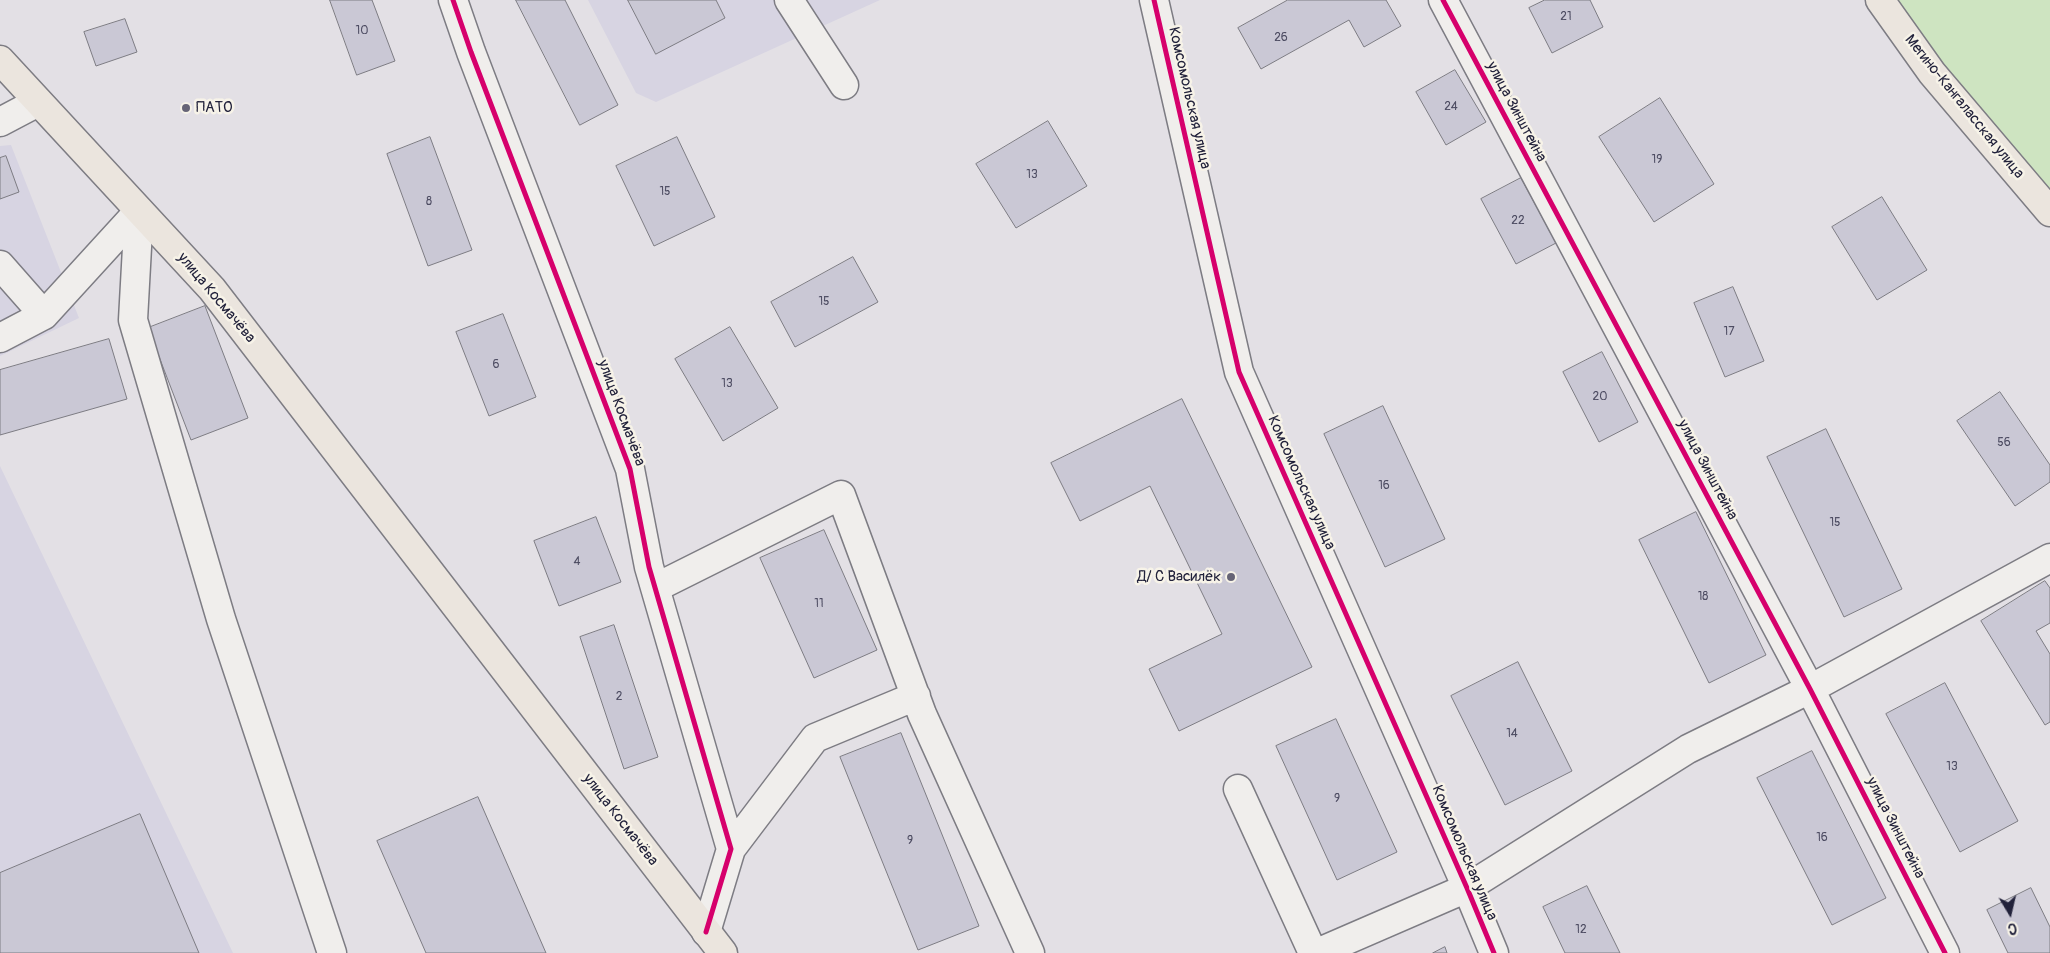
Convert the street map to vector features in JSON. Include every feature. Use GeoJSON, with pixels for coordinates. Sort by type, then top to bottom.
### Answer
{"type":"FeatureCollection","features":[{"type":"Feature","properties":{"kind":"main road","name":"Мегино-Кангаласская улица"},"geometry":{"type":"LineString","coordinates":[[1880,0],[1932,73],[2050,212]]}},
{"type":"Feature","properties":{"kind":"main road","name":"улица Космачёва"},"geometry":{"type":"LineString","coordinates":[[0,60],[212,289],[723,953]]}},
{"type":"Feature","properties":{"kind":"street","name":"улица Космачёва"},"geometry":{"type":"LineString","coordinates":[[453,0],[471,52],[630,469],[649,567],[731,849]]}},
{"type":"Feature","properties":{"kind":"street"},"geometry":{"type":"LineString","coordinates":[[789,0],[844,86]]}},
{"type":"Feature","properties":{"kind":"street","name":"Комсомольская улица"},"geometry":{"type":"LineString","coordinates":[[1154,0],[1238,372],[1467,888],[1494,953]]}},
{"type":"Feature","properties":{"kind":"street","name":"улица Зинштейна"},"geometry":{"type":"LineString","coordinates":[[1443,0],[1810,689],[1945,953]]}},
{"type":"Feature","properties":{"kind":"street"},"geometry":{"type":"LineString","coordinates":[[0,122],[38,102]]}},
{"type":"Feature","properties":{"kind":"street"},"geometry":{"type":"LineString","coordinates":[[0,338],[44,315],[140,211]]}},
{"type":"Feature","properties":{"kind":"street"},"geometry":{"type":"LineString","coordinates":[[140,211],[133,320],[221,619],[332,953]]}},
{"type":"Feature","properties":{"kind":"street"},"geometry":{"type":"LineString","coordinates":[[0,265],[44,315]]}},
{"type":"Feature","properties":{"kind":"street"},"geometry":{"type":"LineString","coordinates":[[655,588],[841,496],[916,696],[1030,953]]}},
{"type":"Feature","properties":{"kind":"street"},"geometry":{"type":"LineString","coordinates":[[1318,953],[1467,888],[1688,749],[1810,689],[2050,558]]}},
{"type":"Feature","properties":{"kind":"street"},"geometry":{"type":"LineString","coordinates":[[706,932],[731,849],[815,738],[916,696]]}},
{"type":"Feature","properties":{"kind":"street"},"geometry":{"type":"LineString","coordinates":[[1238,790],[1313,953]]}},
{"type":"Feature","properties":{"kind":"shaded area"},"geometry":{"type":"Polygon","coordinates":[[[588,0],[880,0],[656,102],[636,93],[588,0]]]}},
{"type":"Feature","properties":{"kind":"shaded area"},"geometry":{"type":"Polygon","coordinates":[[[11,145],[79,318],[0,356],[0,146],[11,145]]]}},
{"type":"Feature","properties":{"kind":"shaded area"},"geometry":{"type":"Polygon","coordinates":[[[0,466],[233,953],[0,953],[0,466]]]}},
{"type":"Feature","properties":{"kind":"green space"},"geometry":{"type":"Polygon","coordinates":[[[1880,0],[2050,0],[2050,215],[1880,0]]]}},
{"type":"Feature","properties":{"kind":"building"},"geometry":{"type":"Polygon","coordinates":[[[330,0],[372,0],[395,61],[357,75],[330,0]]]}},
{"type":"Feature","properties":{"kind":"building"},"geometry":{"type":"Polygon","coordinates":[[[516,0],[565,0],[618,105],[580,125],[516,0]]]}},
{"type":"Feature","properties":{"kind":"building"},"geometry":{"type":"Polygon","coordinates":[[[628,0],[716,0],[725,18],[656,54],[628,0]]]}},
{"type":"Feature","properties":{"kind":"building"},"geometry":{"type":"Polygon","coordinates":[[[1288,0],[1386,0],[1401,26],[1364,47],[1349,20],[1261,69],[1238,28],[1288,0]]]}},
{"type":"Feature","properties":{"kind":"building"},"geometry":{"type":"Polygon","coordinates":[[[1545,0],[1590,0],[1603,27],[1552,53],[1529,8],[1545,0]]]}},
{"type":"Feature","properties":{"kind":"building"},"geometry":{"type":"Polygon","coordinates":[[[125,19],[137,52],[96,66],[84,32],[125,19]]]}},
{"type":"Feature","properties":{"kind":"building"},"geometry":{"type":"Polygon","coordinates":[[[1455,70],[1486,122],[1446,145],[1416,92],[1455,70]]]}},
{"type":"Feature","properties":{"kind":"building"},"geometry":{"type":"Polygon","coordinates":[[[1660,98],[1714,184],[1654,222],[1599,137],[1660,98]]]}},
{"type":"Feature","properties":{"kind":"building"},"geometry":{"type":"Polygon","coordinates":[[[1048,121],[1087,186],[1016,228],[976,164],[1048,121]]]}},
{"type":"Feature","properties":{"kind":"building"},"geometry":{"type":"Polygon","coordinates":[[[430,137],[472,250],[428,266],[387,154],[430,137]]]}},
{"type":"Feature","properties":{"kind":"building"},"geometry":{"type":"Polygon","coordinates":[[[677,137],[715,217],[654,246],[616,166],[677,137]]]}},
{"type":"Feature","properties":{"kind":"building"},"geometry":{"type":"Polygon","coordinates":[[[6,156],[19,192],[0,199],[0,158],[6,156]]]}},
{"type":"Feature","properties":{"kind":"building"},"geometry":{"type":"Polygon","coordinates":[[[1521,178],[1556,243],[1516,264],[1481,199],[1521,178]]]}},
{"type":"Feature","properties":{"kind":"building"},"geometry":{"type":"Polygon","coordinates":[[[1882,197],[1927,270],[1877,300],[1832,227],[1882,197]]]}},
{"type":"Feature","properties":{"kind":"building"},"geometry":{"type":"Polygon","coordinates":[[[853,257],[878,302],[795,347],[771,302],[853,257]]]}},
{"type":"Feature","properties":{"kind":"building"},"geometry":{"type":"Polygon","coordinates":[[[1733,287],[1764,361],[1725,377],[1694,303],[1733,287]]]}},
{"type":"Feature","properties":{"kind":"building"},"geometry":{"type":"Polygon","coordinates":[[[205,306],[248,418],[191,440],[148,328],[205,306]]]}},
{"type":"Feature","properties":{"kind":"building"},"geometry":{"type":"Polygon","coordinates":[[[503,314],[536,397],[489,416],[456,332],[503,314]]]}},
{"type":"Feature","properties":{"kind":"building"},"geometry":{"type":"Polygon","coordinates":[[[730,327],[778,408],[723,441],[675,359],[730,327]]]}},
{"type":"Feature","properties":{"kind":"building"},"geometry":{"type":"Polygon","coordinates":[[[109,339],[127,399],[0,435],[0,370],[109,339]]]}},
{"type":"Feature","properties":{"kind":"building"},"geometry":{"type":"Polygon","coordinates":[[[1602,352],[1638,422],[1599,442],[1563,372],[1602,352]]]}},
{"type":"Feature","properties":{"kind":"building"},"geometry":{"type":"Polygon","coordinates":[[[2000,392],[2050,465],[2050,482],[2015,506],[1957,421],[2000,392]]]}},
{"type":"Feature","properties":{"kind":"building","name":"Д/ С Василёк"},"geometry":{"type":"Polygon","coordinates":[[[1182,399],[1312,667],[1179,731],[1149,669],[1222,634],[1150,486],[1080,521],[1051,463],[1182,399]]]}},
{"type":"Feature","properties":{"kind":"building"},"geometry":{"type":"Polygon","coordinates":[[[1383,406],[1445,539],[1385,567],[1324,434],[1383,406]]]}},
{"type":"Feature","properties":{"kind":"building"},"geometry":{"type":"Polygon","coordinates":[[[1826,429],[1902,589],[1844,617],[1767,457],[1826,429]]]}},
{"type":"Feature","properties":{"kind":"building"},"geometry":{"type":"Polygon","coordinates":[[[1696,512],[1766,655],[1709,683],[1639,540],[1696,512]]]}},
{"type":"Feature","properties":{"kind":"building"},"geometry":{"type":"Polygon","coordinates":[[[596,517],[621,582],[559,606],[534,541],[596,517]]]}},
{"type":"Feature","properties":{"kind":"building"},"geometry":{"type":"Polygon","coordinates":[[[824,530],[877,650],[814,678],[760,558],[824,530]]]}},
{"type":"Feature","properties":{"kind":"building"},"geometry":{"type":"Polygon","coordinates":[[[2045,581],[2050,588],[2050,623],[2036,631],[2050,654],[2050,722],[2045,725],[1981,621],[2045,581]]]}},
{"type":"Feature","properties":{"kind":"building"},"geometry":{"type":"Polygon","coordinates":[[[614,625],[658,757],[624,769],[580,637],[614,625]]]}},
{"type":"Feature","properties":{"kind":"building"},"geometry":{"type":"Polygon","coordinates":[[[1518,662],[1572,771],[1505,805],[1451,696],[1518,662]]]}},
{"type":"Feature","properties":{"kind":"building"},"geometry":{"type":"Polygon","coordinates":[[[1945,683],[2018,821],[1960,852],[1886,714],[1945,683]]]}},
{"type":"Feature","properties":{"kind":"building"},"geometry":{"type":"Polygon","coordinates":[[[1336,719],[1397,852],[1337,880],[1276,746],[1336,719]]]}},
{"type":"Feature","properties":{"kind":"building"},"geometry":{"type":"Polygon","coordinates":[[[901,733],[979,926],[918,950],[840,757],[901,733]]]}},
{"type":"Feature","properties":{"kind":"building"},"geometry":{"type":"Polygon","coordinates":[[[1812,751],[1886,898],[1832,925],[1757,778],[1812,751]]]}},
{"type":"Feature","properties":{"kind":"building"},"geometry":{"type":"Polygon","coordinates":[[[478,797],[546,953],[426,953],[377,841],[478,797]]]}},
{"type":"Feature","properties":{"kind":"building"},"geometry":{"type":"Polygon","coordinates":[[[140,814],[199,953],[0,953],[0,873],[140,814]]]}},
{"type":"Feature","properties":{"kind":"building"},"geometry":{"type":"Polygon","coordinates":[[[1587,886],[1620,953],[1565,953],[1543,907],[1587,886]]]}},
{"type":"Feature","properties":{"kind":"building"},"geometry":{"type":"Polygon","coordinates":[[[2031,888],[2050,927],[2050,953],[2008,953],[1987,910],[2031,888]]]}},
{"type":"Feature","properties":{"kind":"building"},"geometry":{"type":"Polygon","coordinates":[[[1445,947],[1447,953],[1433,953],[1445,947]]]}},
{"type":"Feature","properties":{"kind":"cycle path"},"geometry":{"type":"LineString","coordinates":[[453,0],[471,52],[630,469],[649,567],[731,849],[706,932]]}},
{"type":"Feature","properties":{"kind":"cycle path"},"geometry":{"type":"LineString","coordinates":[[1154,0],[1239,372],[1494,953]]}},
{"type":"Feature","properties":{"kind":"cycle path"},"geometry":{"type":"LineString","coordinates":[[1443,0],[1810,689],[1945,953]]}},
{"type":"Feature","properties":{"kind":"place","name":"ПАТО"},"geometry":{"type":"Point","coordinates":[186,108]}},
{"type":"Feature","properties":{"kind":"place","name":"Д/ С Василёк"},"geometry":{"type":"Point","coordinates":[1231,577]}}]}
